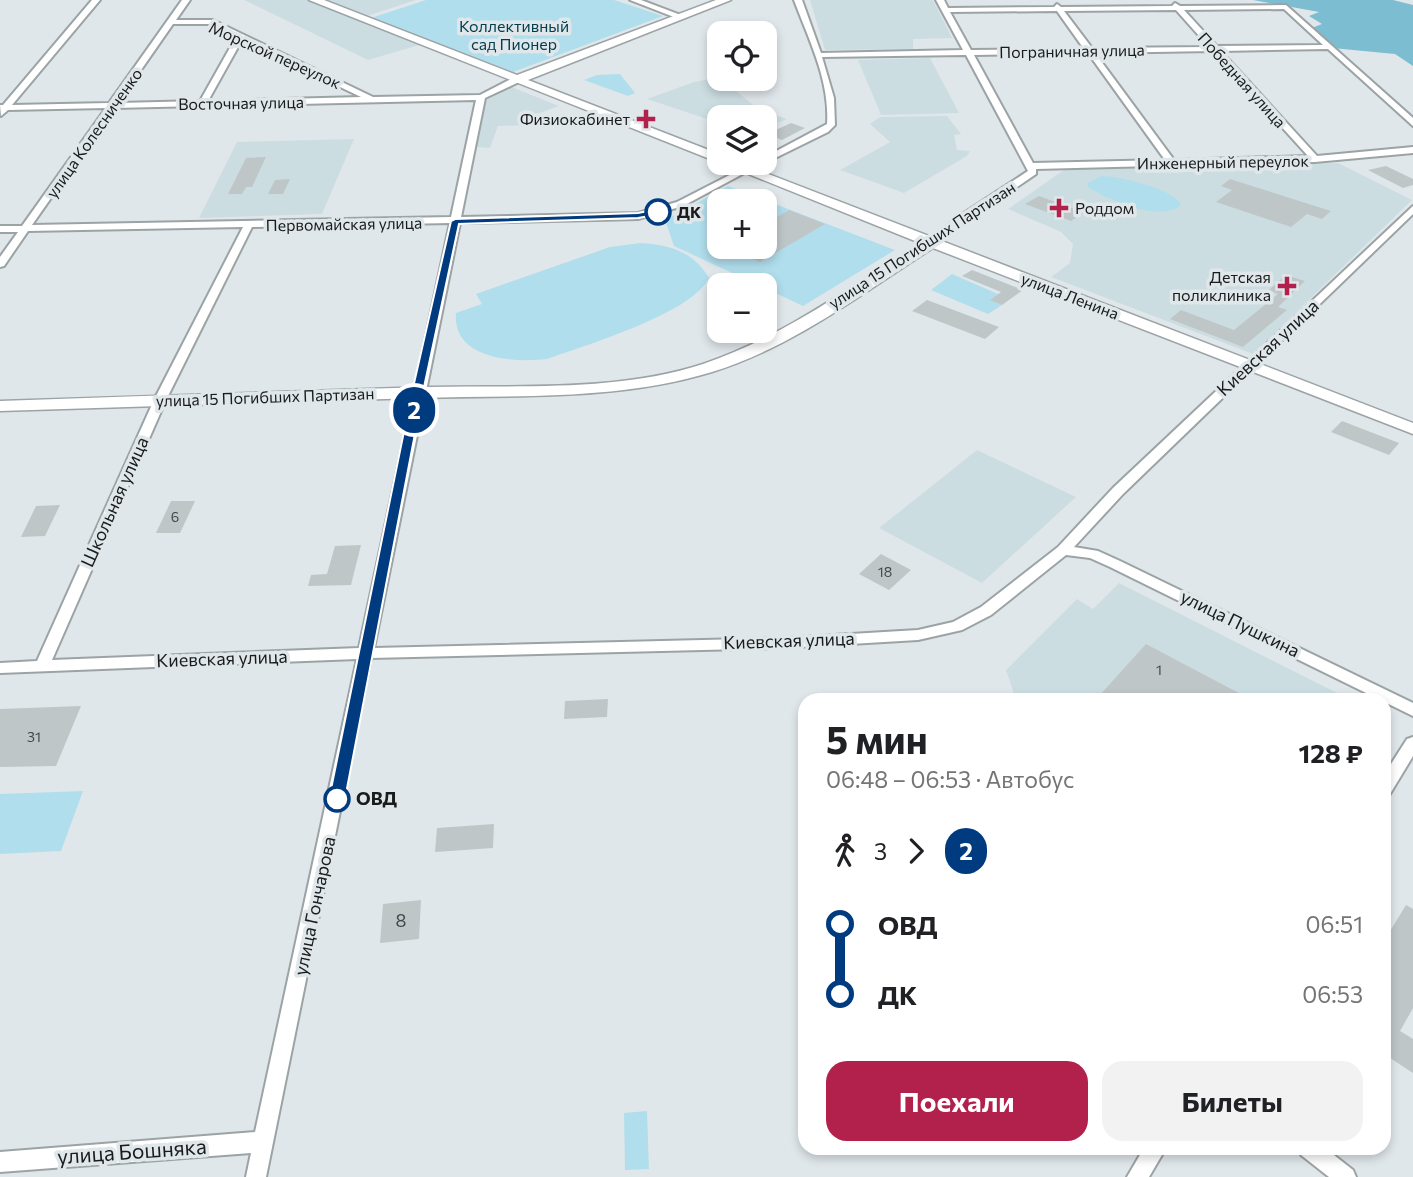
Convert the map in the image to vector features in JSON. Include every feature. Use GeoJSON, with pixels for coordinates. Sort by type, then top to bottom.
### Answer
{"type":"FeatureCollection","features":[{"type":"Feature","properties":{"kind":"main road"},"geometry":{"type":"LineString","coordinates":[[314,0],[707,154]]}},
{"type":"Feature","properties":{"kind":"main road"},"geometry":{"type":"LineString","coordinates":[[516,80],[726,0]]}},
{"type":"Feature","properties":{"kind":"main road","name":"улица Ленина"},"geometry":{"type":"LineString","coordinates":[[774,175],[932,242],[1413,429]]}},
{"type":"Feature","properties":{"kind":"main road","name":"улица 15 Погибших Партизан"},"geometry":{"type":"LineString","coordinates":[[0,406],[636,383],[705,369],[738,357],[779,337],[932,242]]}},
{"type":"Feature","properties":{"kind":"street"},"geometry":{"type":"LineString","coordinates":[[2,110],[96,0]]}},
{"type":"Feature","properties":{"kind":"street","name":"улица Колесниченко"},"geometry":{"type":"LineString","coordinates":[[0,264],[186,0]]}},
{"type":"Feature","properties":{"kind":"street"},"geometry":{"type":"LineString","coordinates":[[634,0],[682,17]]}},
{"type":"Feature","properties":{"kind":"street"},"geometry":{"type":"LineString","coordinates":[[777,154],[831,125],[833,118],[817,55],[798,0]]}},
{"type":"Feature","properties":{"kind":"street","name":"улица 15 Погибших Партизан"},"geometry":{"type":"LineString","coordinates":[[932,242],[961,219],[1033,172],[940,0]]}},
{"type":"Feature","properties":{"kind":"street"},"geometry":{"type":"LineString","coordinates":[[1054,0],[1172,163]]}},
{"type":"Feature","properties":{"kind":"street","name":"Победная улица"},"geometry":{"type":"LineString","coordinates":[[1170,0],[1315,159]]}},
{"type":"Feature","properties":{"kind":"street"},"geometry":{"type":"LineString","coordinates":[[946,10],[1286,7],[1413,123]]}},
{"type":"Feature","properties":{"kind":"street","name":"Морской переулок"},"geometry":{"type":"LineString","coordinates":[[173,22],[210,22],[373,100]]}},
{"type":"Feature","properties":{"kind":"street"},"geometry":{"type":"LineString","coordinates":[[202,104],[241,36]]}},
{"type":"Feature","properties":{"kind":"street","name":"Пограничная улица"},"geometry":{"type":"LineString","coordinates":[[817,55],[1328,47]]}},
{"type":"Feature","properties":{"kind":"street"},"geometry":{"type":"LineString","coordinates":[[481,96],[516,80]]}},
{"type":"Feature","properties":{"kind":"street","name":"Восточная улица"},"geometry":{"type":"LineString","coordinates":[[2,110],[481,96]]}},
{"type":"Feature","properties":{"kind":"street","name":"улица Гончарова"},"geometry":{"type":"LineString","coordinates":[[256,1177],[481,96]]}},
{"type":"Feature","properties":{"kind":"street","name":"Инженерный переулок"},"geometry":{"type":"LineString","coordinates":[[1032,166],[1315,159],[1413,150]]}},
{"type":"Feature","properties":{"kind":"street","name":"Первомайская улица"},"geometry":{"type":"LineString","coordinates":[[0,229],[638,216],[680,204],[736,175]]}},
{"type":"Feature","properties":{"kind":"street","name":"Киевская улица"},"geometry":{"type":"LineString","coordinates":[[0,668],[367,653],[783,643],[918,635],[957,626],[986,611],[1063,550],[1118,491],[1413,209]]}},
{"type":"Feature","properties":{"kind":"street","name":"Школьная улица"},"geometry":{"type":"LineString","coordinates":[[42,667],[160,400],[248,226]]}},
{"type":"Feature","properties":{"kind":"street","name":"улица Пушкина"},"geometry":{"type":"LineString","coordinates":[[1063,550],[1093,554],[1379,693]]}},
{"type":"Feature","properties":{"kind":"street","name":"улица Пушкина"},"geometry":{"type":"LineString","coordinates":[[1391,699],[1413,710]]}},
{"type":"Feature","properties":{"kind":"street"},"geometry":{"type":"LineString","coordinates":[[1391,778],[1413,743]]}},
{"type":"Feature","properties":{"kind":"street","name":"улица Бошняка"},"geometry":{"type":"LineString","coordinates":[[0,1162],[263,1142]]}},
{"type":"Feature","properties":{"kind":"street"},"geometry":{"type":"LineString","coordinates":[[1137,1177],[1151,1155]]}},
{"type":"Feature","properties":{"kind":"street"},"geometry":{"type":"LineString","coordinates":[[1317,1155],[1346,1177]]}},
{"type":"Feature","properties":{"kind":"shaded area"},"geometry":{"type":"Polygon","coordinates":[[[244,0],[308,0],[423,44],[368,60],[244,0]]]}},
{"type":"Feature","properties":{"kind":"shaded area"},"geometry":{"type":"Polygon","coordinates":[[[326,0],[416,0],[367,16],[326,0]]]}},
{"type":"Feature","properties":{"kind":"shaded area"},"geometry":{"type":"Polygon","coordinates":[[[810,0],[933,0],[952,38],[913,39],[913,49],[825,50],[810,0]]]}},
{"type":"Feature","properties":{"kind":"shaded area"},"geometry":{"type":"Polygon","coordinates":[[[1253,0],[1393,0],[1413,5],[1413,66],[1395,54],[1332,48],[1309,29],[1322,24],[1309,16],[1319,12],[1253,0]]]}},
{"type":"Feature","properties":{"kind":"shaded area"},"geometry":{"type":"Polygon","coordinates":[[[930,58],[959,113],[881,115],[858,60],[930,58]]]}},
{"type":"Feature","properties":{"kind":"shaded area"},"geometry":{"type":"Polygon","coordinates":[[[707,79],[707,91],[736,91],[753,105],[707,105],[707,119],[647,99],[707,79]]]}},
{"type":"Feature","properties":{"kind":"shaded area"},"geometry":{"type":"Polygon","coordinates":[[[509,86],[559,106],[537,114],[536,125],[498,126],[490,148],[476,147],[485,98],[509,86]]]}},
{"type":"Feature","properties":{"kind":"shaded area"},"geometry":{"type":"Polygon","coordinates":[[[777,115],[787,119],[777,123],[777,115]]]}},
{"type":"Feature","properties":{"kind":"shaded area"},"geometry":{"type":"Polygon","coordinates":[[[947,116],[961,134],[954,135],[957,150],[970,151],[967,156],[904,193],[840,170],[890,142],[870,124],[880,117],[947,116]]]}},
{"type":"Feature","properties":{"kind":"shaded area"},"geometry":{"type":"Polygon","coordinates":[[[354,139],[322,214],[199,218],[237,142],[354,139]]]}},
{"type":"Feature","properties":{"kind":"shaded area"},"geometry":{"type":"Polygon","coordinates":[[[1338,163],[1412,200],[1253,354],[1051,277],[1070,263],[1073,244],[1061,232],[1008,209],[1068,167],[1338,163]]]}},
{"type":"Feature","properties":{"kind":"shaded area"},"geometry":{"type":"Polygon","coordinates":[[[977,450],[1076,497],[982,583],[879,528],[977,450]]]}},
{"type":"Feature","properties":{"kind":"shaded area"},"geometry":{"type":"Polygon","coordinates":[[[1119,583],[1337,693],[1014,693],[1006,670],[1077,599],[1093,609],[1119,583]]]}},
{"type":"Feature","properties":{"kind":"green space","name":"Коллективный сад Пионер"},"geometry":{"type":"Polygon","coordinates":[[[426,0],[614,0],[663,16],[513,72],[371,18],[426,0]]]}},
{"type":"Feature","properties":{"kind":"green space"},"geometry":{"type":"Polygon","coordinates":[[[620,74],[635,93],[628,96],[584,80],[597,75],[620,74]]]}},
{"type":"Feature","properties":{"kind":"green space"},"geometry":{"type":"Polygon","coordinates":[[[1102,176],[1121,178],[1158,189],[1177,199],[1181,205],[1161,212],[1135,208],[1089,188],[1087,183],[1102,176]]]}},
{"type":"Feature","properties":{"kind":"green space"},"geometry":{"type":"Polygon","coordinates":[[[707,197],[707,259],[777,259],[777,205],[895,250],[803,306],[777,294],[777,273],[732,273],[674,246],[665,220],[707,197]]]}},
{"type":"Feature","properties":{"kind":"green space"},"geometry":{"type":"Polygon","coordinates":[[[640,243],[680,251],[696,261],[707,275],[707,280],[682,304],[660,316],[611,337],[547,359],[518,360],[487,355],[464,340],[457,328],[456,313],[482,304],[476,294],[610,247],[640,243]]]}},
{"type":"Feature","properties":{"kind":"green space"},"geometry":{"type":"Polygon","coordinates":[[[952,274],[998,294],[991,300],[1002,305],[988,314],[931,290],[952,274]]]}},
{"type":"Feature","properties":{"kind":"green space"},"geometry":{"type":"Polygon","coordinates":[[[83,791],[61,851],[0,854],[0,794],[83,791]]]}},
{"type":"Feature","properties":{"kind":"green space"},"geometry":{"type":"Polygon","coordinates":[[[647,1111],[649,1169],[625,1170],[624,1113],[647,1111]]]}},
{"type":"Feature","properties":{"kind":"building"},"geometry":{"type":"Polygon","coordinates":[[[791,123],[805,128],[782,140],[777,138],[777,129],[791,123]]]}},
{"type":"Feature","properties":{"kind":"building"},"geometry":{"type":"Polygon","coordinates":[[[266,157],[252,187],[246,187],[242,194],[228,194],[246,158],[266,157]]]}},
{"type":"Feature","properties":{"kind":"building"},"geometry":{"type":"Polygon","coordinates":[[[1386,166],[1413,179],[1413,185],[1403,188],[1368,170],[1386,166]]]}},
{"type":"Feature","properties":{"kind":"building"},"geometry":{"type":"Polygon","coordinates":[[[290,179],[283,194],[268,194],[275,180],[290,179]]]}},
{"type":"Feature","properties":{"kind":"building"},"geometry":{"type":"Polygon","coordinates":[[[1230,179],[1331,211],[1322,219],[1307,214],[1291,227],[1216,202],[1232,190],[1221,186],[1230,179]]]}},
{"type":"Feature","properties":{"kind":"building","name":"Роддом"},"geometry":{"type":"Polygon","coordinates":[[[1039,196],[1084,213],[1071,221],[1025,204],[1039,196]]]}},
{"type":"Feature","properties":{"kind":"building"},"geometry":{"type":"Polygon","coordinates":[[[789,210],[825,224],[777,252],[777,217],[789,210]]]}},
{"type":"Feature","properties":{"kind":"building"},"geometry":{"type":"Polygon","coordinates":[[[972,270],[1023,290],[1002,305],[990,300],[1001,292],[962,276],[972,270]]]}},
{"type":"Feature","properties":{"kind":"building"},"geometry":{"type":"Polygon","coordinates":[[[1286,275],[1305,281],[1278,307],[1287,310],[1243,347],[1170,319],[1181,310],[1234,330],[1278,294],[1269,290],[1286,275]]]}},
{"type":"Feature","properties":{"kind":"building"},"geometry":{"type":"Polygon","coordinates":[[[927,300],[999,327],[985,339],[912,311],[927,300]]]}},
{"type":"Feature","properties":{"kind":"building"},"geometry":{"type":"Polygon","coordinates":[[[1342,421],[1399,443],[1389,455],[1331,432],[1342,421]]]}},
{"type":"Feature","properties":{"kind":"building"},"geometry":{"type":"Polygon","coordinates":[[[171,501],[195,501],[180,533],[156,533],[171,501]]]}},
{"type":"Feature","properties":{"kind":"building"},"geometry":{"type":"Polygon","coordinates":[[[60,505],[45,536],[21,537],[36,506],[60,505]]]}},
{"type":"Feature","properties":{"kind":"building"},"geometry":{"type":"Polygon","coordinates":[[[361,545],[351,585],[308,586],[311,575],[327,574],[335,546],[361,545]]]}},
{"type":"Feature","properties":{"kind":"building"},"geometry":{"type":"Polygon","coordinates":[[[881,554],[911,570],[889,590],[859,574],[881,554]]]}},
{"type":"Feature","properties":{"kind":"building"},"geometry":{"type":"Polygon","coordinates":[[[1146,644],[1239,693],[1102,693],[1146,644]]]}},
{"type":"Feature","properties":{"kind":"building"},"geometry":{"type":"Polygon","coordinates":[[[608,699],[607,717],[564,719],[565,701],[608,699]]]}},
{"type":"Feature","properties":{"kind":"building"},"geometry":{"type":"Polygon","coordinates":[[[81,706],[56,766],[0,767],[0,709],[81,706]]]}},
{"type":"Feature","properties":{"kind":"building"},"geometry":{"type":"Polygon","coordinates":[[[494,824],[493,848],[435,852],[437,828],[494,824]]]}},
{"type":"Feature","properties":{"kind":"building"},"geometry":{"type":"Polygon","coordinates":[[[421,900],[419,939],[380,943],[383,904],[421,900]]]}},
{"type":"Feature","properties":{"kind":"building"},"geometry":{"type":"Polygon","coordinates":[[[1406,905],[1413,909],[1413,1008],[1400,1031],[1413,1039],[1413,1073],[1391,1059],[1391,930],[1406,905]]]}},
{"type":"Feature","properties":{"kind":"bus line","name":"2"},"geometry":{"type":"LineString","coordinates":[[337,799],[455,221],[638,216],[658,212]]}},
{"type":"Feature","properties":{"kind":"place","name":"Физиокабинет"},"geometry":{"type":"Point","coordinates":[646,119]}},
{"type":"Feature","properties":{"kind":"place","name":"Роддом"},"geometry":{"type":"Point","coordinates":[1059,208]}},
{"type":"Feature","properties":{"kind":"place","name":"ДК"},"geometry":{"type":"Point","coordinates":[658,212]}},
{"type":"Feature","properties":{"kind":"place","name":"Детская поликлиника"},"geometry":{"type":"Point","coordinates":[1287,286]}},
{"type":"Feature","properties":{"kind":"place","name":"ОВД"},"geometry":{"type":"Point","coordinates":[337,799]}}]}
